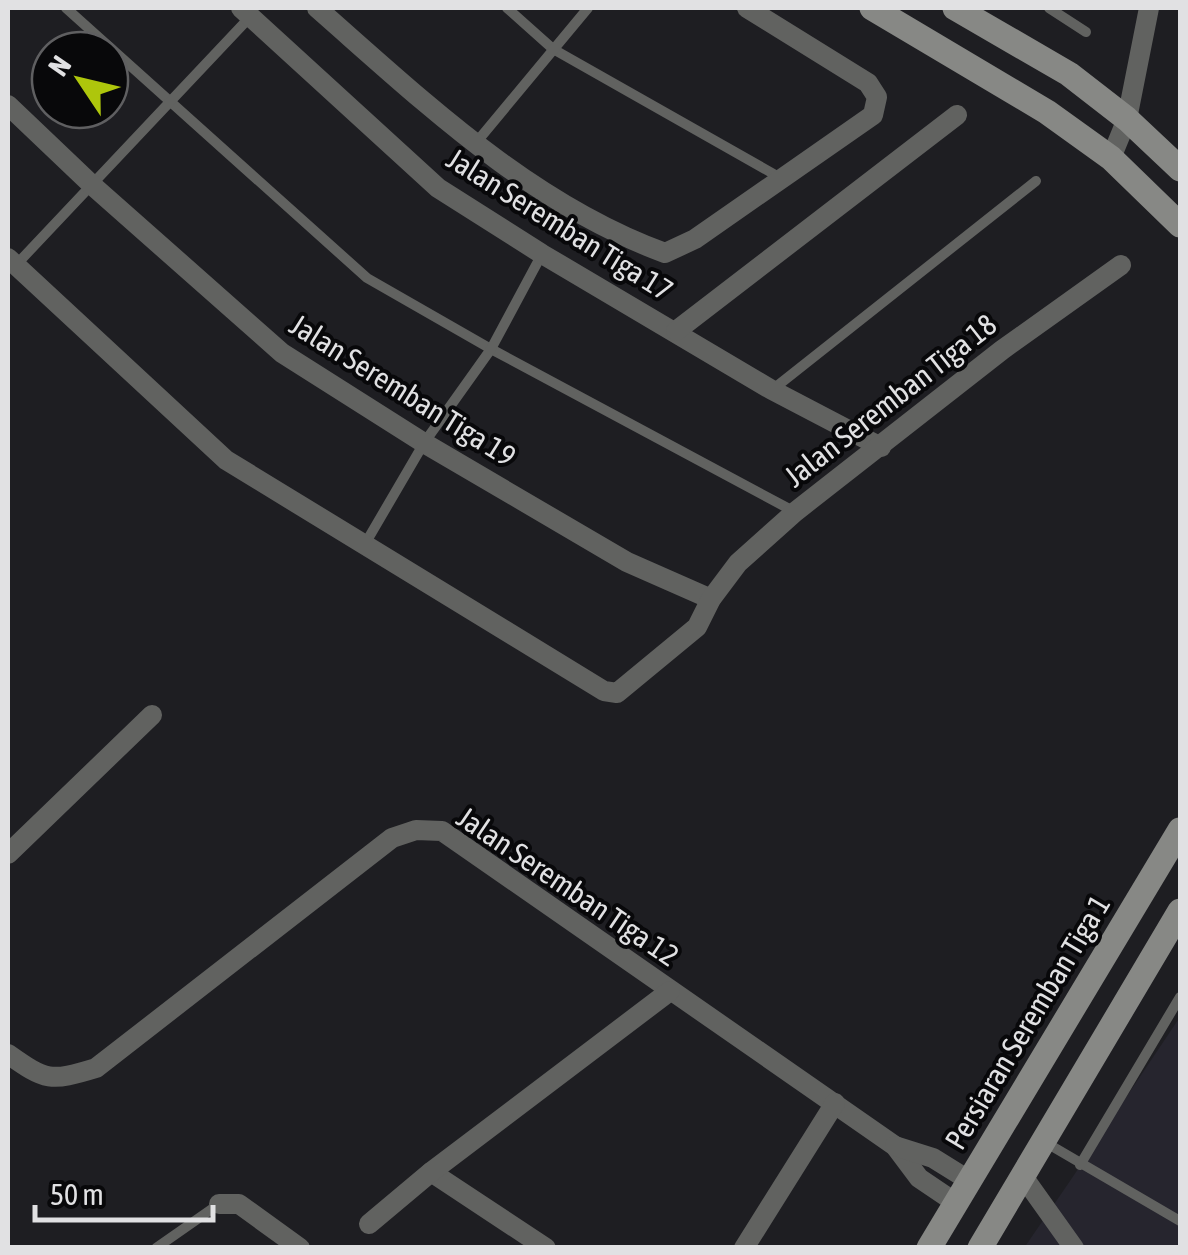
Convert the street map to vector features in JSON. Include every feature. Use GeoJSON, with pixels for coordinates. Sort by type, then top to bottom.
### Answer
{"type":"FeatureCollection","features":[{"type":"Feature","properties":{"kind":"main road"},"geometry":{"type":"LineString","coordinates":[[872,8],[1048,112],[1111,158],[1180,225]]}},
{"type":"Feature","properties":{"kind":"main road"},"geometry":{"type":"LineString","coordinates":[[954,8],[1069,74],[1127,118],[1180,169]]}},
{"type":"Feature","properties":{"kind":"main road","name":"Persiaran Seremban Tiga 1"},"geometry":{"type":"LineString","coordinates":[[929,1248],[1177,845]]}},
{"type":"Feature","properties":{"kind":"main road"},"geometry":{"type":"LineString","coordinates":[[980,1248],[1180,911]]}},
{"type":"Feature","properties":{"kind":"street"},"geometry":{"type":"LineString","coordinates":[[318,8],[474,145],[617,235],[666,252],[695,238],[873,115],[877,98],[868,82],[747,8]]}},
{"type":"Feature","properties":{"kind":"street"},"geometry":{"type":"LineString","coordinates":[[1111,158],[1127,118],[1148,8]]}},
{"type":"Feature","properties":{"kind":"street","name":"Jalan Seremban Tiga 17"},"geometry":{"type":"LineString","coordinates":[[246,12],[438,188],[772,390],[881,447]]}},
{"type":"Feature","properties":{"kind":"street","name":"Jalan Seremban Tiga 19"},"geometry":{"type":"LineString","coordinates":[[8,105],[282,353],[424,443],[627,562],[710,599]]}},
{"type":"Feature","properties":{"kind":"street"},"geometry":{"type":"LineString","coordinates":[[676,331],[956,116]]}},
{"type":"Feature","properties":{"kind":"street","name":"Jalan Seremban Tiga 18"},"geometry":{"type":"LineString","coordinates":[[11,262],[226,460],[604,691],[618,693],[697,627],[710,599],[738,563],[796,512],[1002,350],[1121,265]]}},
{"type":"Feature","properties":{"kind":"street"},"geometry":{"type":"LineString","coordinates":[[8,854],[152,715]]}},
{"type":"Feature","properties":{"kind":"street","name":"Jalan Seremban Tiga 12"},"geometry":{"type":"LineString","coordinates":[[8,1054],[40,1077],[66,1077],[96,1068],[392,838],[416,830],[442,831],[895,1146],[919,1178],[963,1192]]}},
{"type":"Feature","properties":{"kind":"street"},"geometry":{"type":"LineString","coordinates":[[369,1224],[431,1172],[670,991]]}},
{"type":"Feature","properties":{"kind":"street"},"geometry":{"type":"LineString","coordinates":[[744,1248],[835,1104]]}},
{"type":"Feature","properties":{"kind":"street"},"geometry":{"type":"LineString","coordinates":[[431,1172],[546,1248]]}},
{"type":"Feature","properties":{"kind":"street"},"geometry":{"type":"LineString","coordinates":[[1022,1175],[1074,1248]]}},
{"type":"Feature","properties":{"kind":"street"},"geometry":{"type":"LineString","coordinates":[[218,1204],[238,1204],[300,1248]]}},
{"type":"Feature","properties":{"kind":"lane"},"geometry":{"type":"LineString","coordinates":[[66,8],[367,278],[796,512]]}},
{"type":"Feature","properties":{"kind":"lane"},"geometry":{"type":"LineString","coordinates":[[507,8],[553,49],[779,178]]}},
{"type":"Feature","properties":{"kind":"lane"},"geometry":{"type":"LineString","coordinates":[[474,145],[588,8]]}},
{"type":"Feature","properties":{"kind":"lane"},"geometry":{"type":"LineString","coordinates":[[1050,8],[1086,32]]}},
{"type":"Feature","properties":{"kind":"lane"},"geometry":{"type":"LineString","coordinates":[[11,262],[92,185],[246,12]]}},
{"type":"Feature","properties":{"kind":"lane"},"geometry":{"type":"LineString","coordinates":[[772,390],[1036,181]]}},
{"type":"Feature","properties":{"kind":"lane"},"geometry":{"type":"LineString","coordinates":[[364,545],[424,443],[491,349],[542,254]]}},
{"type":"Feature","properties":{"kind":"lane"},"geometry":{"type":"LineString","coordinates":[[1080,1165],[1180,996]]}},
{"type":"Feature","properties":{"kind":"lane"},"geometry":{"type":"LineString","coordinates":[[1042,1140],[1180,1221]]}},
{"type":"Feature","properties":{"kind":"lane"},"geometry":{"type":"LineString","coordinates":[[156,1248],[218,1204]]}},
{"type":"Feature","properties":{"kind":"shaded area"},"geometry":{"type":"Polygon","coordinates":[[[1180,1017],[1180,1247],[1024,1248],[1070,1181],[1180,1017]]]}}]}
